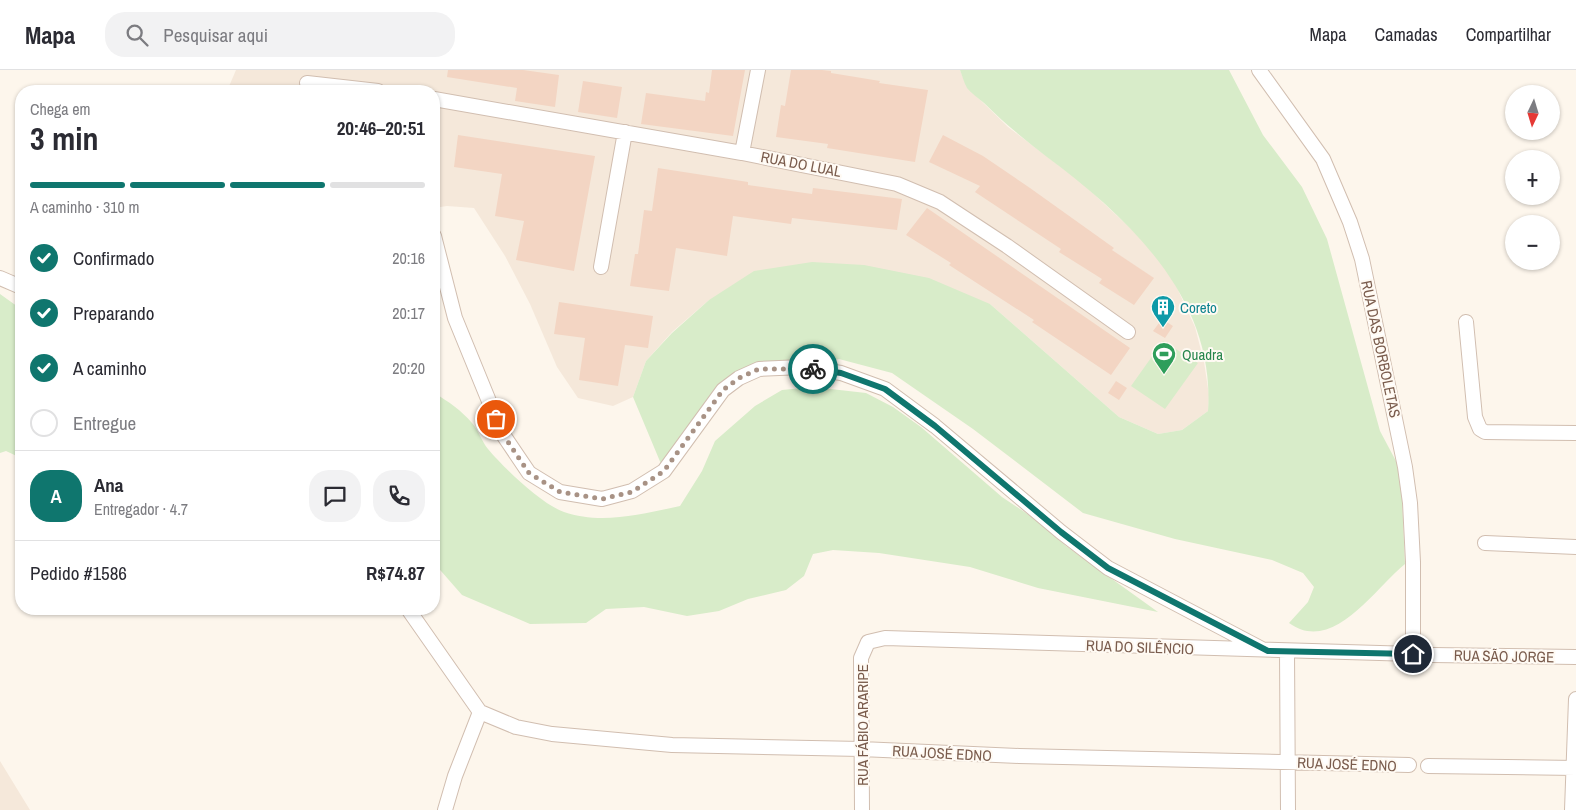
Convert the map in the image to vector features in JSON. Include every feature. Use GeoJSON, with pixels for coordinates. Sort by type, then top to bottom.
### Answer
{"type":"FeatureCollection","features":[{"type":"Feature","properties":{"kind":"street"},"geometry":{"type":"LineString","coordinates":[[742,153],[758,70]]}},
{"type":"Feature","properties":{"kind":"street","name":"RUA DAS BORBOLETAS"},"geometry":{"type":"LineString","coordinates":[[1259,70],[1323,160],[1350,222],[1362,259],[1405,466],[1410,503],[1413,562],[1413,654]]}},
{"type":"Feature","properties":{"kind":"street"},"geometry":{"type":"LineString","coordinates":[[307,83],[325,85]]}},
{"type":"Feature","properties":{"kind":"street","name":"RUA DO LUAL"},"geometry":{"type":"LineString","coordinates":[[440,100],[742,153],[897,184],[940,202],[1007,246],[1128,332]]}},
{"type":"Feature","properties":{"kind":"street"},"geometry":{"type":"LineString","coordinates":[[600,267],[625,132]]}},
{"type":"Feature","properties":{"kind":"street"},"geometry":{"type":"LineString","coordinates":[[440,259],[455,318],[502,433],[529,473],[560,492],[602,499],[632,492],[664,471],[723,390],[739,378],[759,369],[802,367],[841,373],[885,389],[935,426],[1061,532],[1108,568],[1268,651]]}},
{"type":"Feature","properties":{"kind":"street"},"geometry":{"type":"LineString","coordinates":[[0,278],[15,284]]}},
{"type":"Feature","properties":{"kind":"street"},"geometry":{"type":"LineString","coordinates":[[1466,322],[1475,417],[1480,429],[1485,432],[1576,433]]}},
{"type":"Feature","properties":{"kind":"street"},"geometry":{"type":"LineString","coordinates":[[1485,543],[1576,547]]}},
{"type":"Feature","properties":{"kind":"street"},"geometry":{"type":"LineString","coordinates":[[412,615],[480,712],[455,776],[445,810]]}},
{"type":"Feature","properties":{"kind":"street","name":"RUA DO SILÊNCIO"},"geometry":{"type":"LineString","coordinates":[[868,642],[885,638],[1287,652],[1413,654]]}},
{"type":"Feature","properties":{"kind":"street","name":"RUA FÁBIO ARARIPE"},"geometry":{"type":"LineString","coordinates":[[862,810],[862,658],[868,642]]}},
{"type":"Feature","properties":{"kind":"street"},"geometry":{"type":"LineString","coordinates":[[1287,652],[1288,810]]}},
{"type":"Feature","properties":{"kind":"street","name":"RUA SÃO JORGE"},"geometry":{"type":"LineString","coordinates":[[1432,655],[1576,657]]}},
{"type":"Feature","properties":{"kind":"street"},"geometry":{"type":"LineString","coordinates":[[1572,810],[1576,699]]}},
{"type":"Feature","properties":{"kind":"street","name":"RUA JOSÉ EDNO"},"geometry":{"type":"LineString","coordinates":[[480,712],[516,727],[589,739],[672,745],[861,749],[1019,756],[1408,765]]}},
{"type":"Feature","properties":{"kind":"street"},"geometry":{"type":"LineString","coordinates":[[1428,766],[1575,768]]}},
{"type":"Feature","properties":{"kind":"shaded area"},"geometry":{"type":"Polygon","coordinates":[[[236,70],[960,70],[967,87],[1008,127],[1082,183],[1144,241],[1172,277],[1195,327],[1204,362],[1209,395],[1208,411],[1182,430],[1158,434],[1119,417],[990,304],[709,300],[672,332],[646,361],[633,397],[613,406],[578,398],[557,367],[530,304],[505,256],[474,208],[440,207],[440,85],[230,85],[236,70]]]}},
{"type":"Feature","properties":{"kind":"shaded area"},"geometry":{"type":"Polygon","coordinates":[[[0,761],[30,810],[0,810],[0,761]]]}},
{"type":"Feature","properties":{"kind":"green space"},"geometry":{"type":"Polygon","coordinates":[[[960,70],[1229,70],[1263,135],[1302,187],[1327,239],[1380,431],[1397,463],[1402,499],[1405,564],[1367,602],[1337,625],[1321,631],[1305,631],[1289,623],[1308,602],[1314,587],[1303,573],[1272,560],[1175,539],[1083,513],[973,429],[892,373],[839,359],[739,378],[664,471],[633,397],[646,361],[672,333],[709,300],[754,271],[812,262],[864,265],[929,278],[990,304],[1119,417],[1158,434],[1182,430],[1208,411],[1207,370],[1198,333],[1182,297],[1161,265],[1136,235],[1108,207],[970,92],[960,70]]]}},
{"type":"Feature","properties":{"kind":"green space"},"geometry":{"type":"Polygon","coordinates":[[[0,294],[15,305],[15,455],[6,451],[0,453],[0,294]]]}},
{"type":"Feature","properties":{"kind":"green space","name":"Quadra"},"geometry":{"type":"Polygon","coordinates":[[[1163,341],[1198,363],[1165,409],[1131,386],[1163,341]]]}},
{"type":"Feature","properties":{"kind":"green space"},"geometry":{"type":"Polygon","coordinates":[[[813,387],[866,393],[893,407],[921,427],[1002,497],[1032,517],[1066,546],[1158,612],[1038,588],[970,567],[879,553],[833,550],[813,554],[804,576],[786,590],[748,599],[719,611],[687,616],[644,607],[606,609],[586,623],[530,624],[462,595],[440,570],[440,397],[464,414],[495,457],[534,494],[564,512],[578,516],[607,518],[637,515],[680,506],[702,471],[715,441],[755,406],[782,390],[813,387]]]}},
{"type":"Feature","properties":{"kind":"building"},"geometry":{"type":"Polygon","coordinates":[[[448,70],[523,70],[559,75],[555,107],[515,101],[517,88],[447,77],[448,70]]]}},
{"type":"Feature","properties":{"kind":"building"},"geometry":{"type":"Polygon","coordinates":[[[712,70],[745,70],[733,136],[641,124],[646,93],[705,101],[706,92],[709,93],[712,70]]]}},
{"type":"Feature","properties":{"kind":"building"},"geometry":{"type":"Polygon","coordinates":[[[791,70],[831,71],[831,73],[880,81],[879,83],[928,90],[915,162],[827,148],[828,144],[776,137],[781,105],[785,106],[791,70]]]}},
{"type":"Feature","properties":{"kind":"building"},"geometry":{"type":"Polygon","coordinates":[[[583,81],[622,87],[617,118],[578,112],[583,81]]]}},
{"type":"Feature","properties":{"kind":"building"},"geometry":{"type":"Polygon","coordinates":[[[458,135],[595,156],[574,271],[516,260],[524,221],[495,216],[502,174],[454,167],[458,135]]]}},
{"type":"Feature","properties":{"kind":"building"},"geometry":{"type":"Polygon","coordinates":[[[943,135],[983,156],[1114,248],[1112,250],[1154,278],[1134,305],[1099,283],[1102,279],[1059,252],[1061,249],[975,192],[980,186],[929,162],[943,135]]]}},
{"type":"Feature","properties":{"kind":"building"},"geometry":{"type":"Polygon","coordinates":[[[658,168],[748,182],[748,185],[812,194],[813,188],[902,199],[897,230],[792,218],[791,224],[733,216],[727,256],[676,248],[669,291],[630,286],[635,254],[638,254],[644,210],[652,211],[658,168]]]}},
{"type":"Feature","properties":{"kind":"building"},"geometry":{"type":"Polygon","coordinates":[[[927,208],[1130,348],[1111,375],[1032,322],[1034,320],[949,265],[951,263],[906,235],[927,208]]]}},
{"type":"Feature","properties":{"kind":"building"},"geometry":{"type":"Polygon","coordinates":[[[559,302],[653,316],[648,348],[625,345],[618,386],[579,380],[585,338],[554,334],[559,302]]]}},
{"type":"Feature","properties":{"kind":"building","name":"Coreto"},"geometry":{"type":"Polygon","coordinates":[[[1162,319],[1173,326],[1165,338],[1153,331],[1162,319]]]}},
{"type":"Feature","properties":{"kind":"building"},"geometry":{"type":"Polygon","coordinates":[[[1116,381],[1127,388],[1119,400],[1108,393],[1116,381]]]}},
{"type":"Feature","properties":{"kind":"way so far"},"geometry":{"type":"LineString","coordinates":[[496,419],[502,433],[529,473],[560,492],[602,499],[632,492],[664,471],[690,438],[723,390],[739,378],[759,369],[802,367],[813,369]]}},
{"type":"Feature","properties":{"kind":"place","name":"Coreto"},"geometry":{"type":"Point","coordinates":[1163,328]}},
{"type":"Feature","properties":{"kind":"place","name":"Quadra"},"geometry":{"type":"Point","coordinates":[1164,375]}},
{"type":"Feature","properties":{"kind":"route"},"geometry":{"type":"LineString","coordinates":[[813,369],[841,373],[885,389],[935,426],[1061,532],[1108,568],[1268,651],[1413,654]]}}]}
